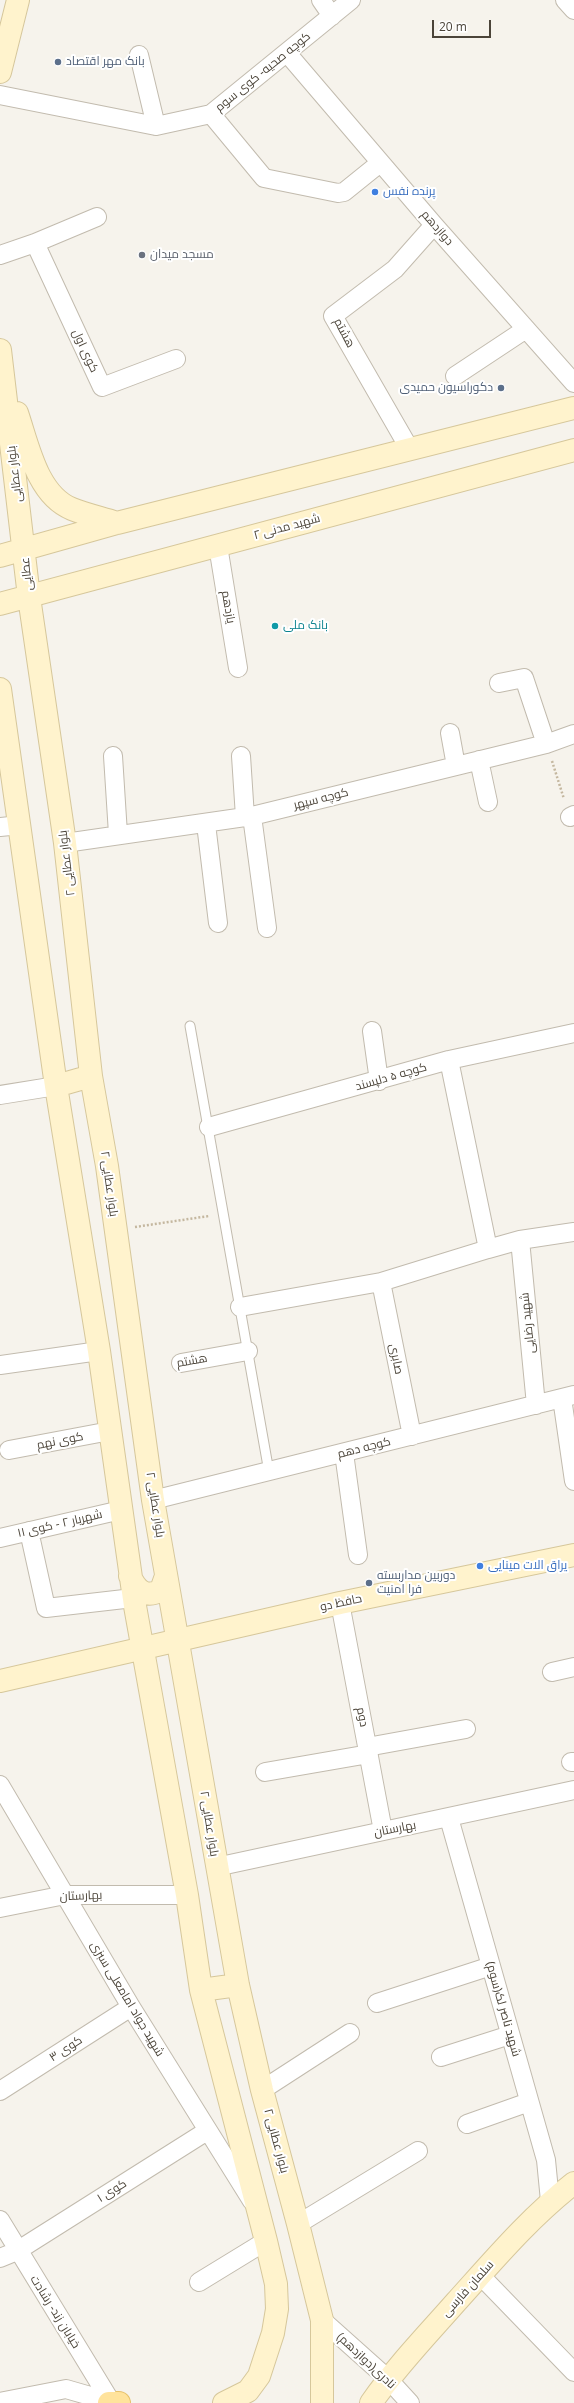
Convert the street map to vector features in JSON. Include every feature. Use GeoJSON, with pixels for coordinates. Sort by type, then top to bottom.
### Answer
{"type":"FeatureCollection","features":[{"type":"Feature","properties":{"kind":"street"},"geometry":{"type":"LineString","coordinates":[[0,72],[18,0]]}},
{"type":"Feature","properties":{"kind":"street"},"geometry":{"type":"LineString","coordinates":[[321,0],[332,16]]}},
{"type":"Feature","properties":{"kind":"street","name":"کوچه صحیه- کوی سوم"},"geometry":{"type":"LineString","coordinates":[[0,95],[156,126],[211,114],[351,0]]}},
{"type":"Feature","properties":{"kind":"street"},"geometry":{"type":"LineString","coordinates":[[565,0],[574,10]]}},
{"type":"Feature","properties":{"kind":"street","name":"دوازدهم"},"geometry":{"type":"LineString","coordinates":[[287,53],[380,163],[574,383]]}},
{"type":"Feature","properties":{"kind":"street"},"geometry":{"type":"LineString","coordinates":[[139,55],[156,126]]}},
{"type":"Feature","properties":{"kind":"street"},"geometry":{"type":"LineString","coordinates":[[211,114],[258,173],[269,180],[338,193],[344,192],[380,163]]}},
{"type":"Feature","properties":{"kind":"street"},"geometry":{"type":"LineString","coordinates":[[0,255],[35,243],[98,217]]}},
{"type":"Feature","properties":{"kind":"street","name":"هشتم"},"geometry":{"type":"LineString","coordinates":[[409,448],[333,316],[395,269],[434,225]]}},
{"type":"Feature","properties":{"kind":"street","name":"کوی اول"},"geometry":{"type":"LineString","coordinates":[[35,243],[102,387],[176,359]]}},
{"type":"Feature","properties":{"kind":"street"},"geometry":{"type":"LineString","coordinates":[[454,376],[526,329]]}},
{"type":"Feature","properties":{"kind":"street","name":"بلوار عطایی"},"geometry":{"type":"LineString","coordinates":[[0,350],[24,550]]}},
{"type":"Feature","properties":{"kind":"street"},"geometry":{"type":"LineString","coordinates":[[4,376],[44,485],[61,503],[72,509],[117,523]]}},
{"type":"Feature","properties":{"kind":"street"},"geometry":{"type":"LineString","coordinates":[[0,556],[117,523],[409,448],[574,408]]}},
{"type":"Feature","properties":{"kind":"street","name":"شهید مدنی ۲"},"geometry":{"type":"LineString","coordinates":[[0,604],[574,450]]}},
{"type":"Feature","properties":{"kind":"street","name":"یازدهم"},"geometry":{"type":"LineString","coordinates":[[218,546],[238,668]]}},
{"type":"Feature","properties":{"kind":"street","name":"عطایی"},"geometry":{"type":"LineString","coordinates":[[24,550],[29,597]]}},
{"type":"Feature","properties":{"kind":"street","name":"بلوار عطایی ۲"},"geometry":{"type":"LineString","coordinates":[[29,597],[65,843],[92,1076],[107,1166],[153,1500],[179,1640],[216,1867],[238,1985],[262,2090],[322,2320],[322,2403]]}},
{"type":"Feature","properties":{"kind":"street"},"geometry":{"type":"LineString","coordinates":[[499,683],[524,678],[546,744]]}},
{"type":"Feature","properties":{"kind":"street"},"geometry":{"type":"LineString","coordinates":[[0,688],[10,826],[56,1086],[100,1351],[133,1598],[187,1895],[201,1990],[276,2284],[276,2309],[273,2333],[259,2376],[248,2391],[224,2403]]}},
{"type":"Feature","properties":{"kind":"street"},"geometry":{"type":"LineString","coordinates":[[450,733],[456,766]]}},
{"type":"Feature","properties":{"kind":"street","name":"کوچه سپهر"},"geometry":{"type":"LineString","coordinates":[[65,843],[118,834],[206,824],[248,816],[546,744],[574,734]]}},
{"type":"Feature","properties":{"kind":"street"},"geometry":{"type":"LineString","coordinates":[[113,756],[118,834]]}},
{"type":"Feature","properties":{"kind":"street"},"geometry":{"type":"LineString","coordinates":[[241,756],[248,816],[267,928]]}},
{"type":"Feature","properties":{"kind":"street"},"geometry":{"type":"LineString","coordinates":[[479,760],[488,802]]}},
{"type":"Feature","properties":{"kind":"street"},"geometry":{"type":"LineString","coordinates":[[206,824],[218,923]]}},
{"type":"Feature","properties":{"kind":"street"},"geometry":{"type":"LineString","coordinates":[[372,1031],[379,1081]]}},
{"type":"Feature","properties":{"kind":"street","name":"کوچه ۵ دلپسند"},"geometry":{"type":"LineString","coordinates":[[209,1128],[449,1060],[574,1033]]}},
{"type":"Feature","properties":{"kind":"street"},"geometry":{"type":"LineString","coordinates":[[449,1060],[488,1249]]}},
{"type":"Feature","properties":{"kind":"street"},"geometry":{"type":"LineString","coordinates":[[0,1095],[56,1086],[92,1076]]}},
{"type":"Feature","properties":{"kind":"street"},"geometry":{"type":"LineString","coordinates":[[240,1307],[381,1282],[520,1240],[574,1232]]}},
{"type":"Feature","properties":{"kind":"street","name":"شهید رضایی"},"geometry":{"type":"LineString","coordinates":[[520,1240],[536,1405]]}},
{"type":"Feature","properties":{"kind":"street","name":"صابری"},"geometry":{"type":"LineString","coordinates":[[381,1282],[412,1436]]}},
{"type":"Feature","properties":{"kind":"street"},"geometry":{"type":"LineString","coordinates":[[0,1366],[100,1351]]}},
{"type":"Feature","properties":{"kind":"street","name":"هشتم"},"geometry":{"type":"LineString","coordinates":[[181,1363],[248,1351]]}},
{"type":"Feature","properties":{"kind":"street"},"geometry":{"type":"LineString","coordinates":[[568,1397],[574,1481]]}},
{"type":"Feature","properties":{"kind":"street","name":"کوچه دهم"},"geometry":{"type":"LineString","coordinates":[[153,1500],[568,1397]]}},
{"type":"Feature","properties":{"kind":"street","name":"کوی نهم"},"geometry":{"type":"LineString","coordinates":[[9,1450],[110,1431]]}},
{"type":"Feature","properties":{"kind":"street"},"geometry":{"type":"LineString","coordinates":[[344,1453],[358,1556]]}},
{"type":"Feature","properties":{"kind":"street","name":"شهریار ۲ - کوی ۱۱"},"geometry":{"type":"LineString","coordinates":[[0,1538],[121,1510]]}},
{"type":"Feature","properties":{"kind":"street"},"geometry":{"type":"LineString","coordinates":[[29,1531],[46,1608],[133,1598]]}},
{"type":"Feature","properties":{"kind":"street","name":"حافظ دو"},"geometry":{"type":"LineString","coordinates":[[143,1647],[223,1631],[340,1603],[574,1555]]}},
{"type":"Feature","properties":{"kind":"street"},"geometry":{"type":"LineString","coordinates":[[130,1576],[137,1589],[146,1593],[161,1590],[168,1583],[192,1623],[223,1631]]}},
{"type":"Feature","properties":{"kind":"street","name":"دوم"},"geometry":{"type":"LineString","coordinates":[[340,1603],[383,1831]]}},
{"type":"Feature","properties":{"kind":"street"},"geometry":{"type":"LineString","coordinates":[[0,1681],[143,1647]]}},
{"type":"Feature","properties":{"kind":"street"},"geometry":{"type":"LineString","coordinates":[[552,1672],[574,1667]]}},
{"type":"Feature","properties":{"kind":"street"},"geometry":{"type":"LineString","coordinates":[[265,1772],[466,1729]]}},
{"type":"Feature","properties":{"kind":"street","name":"شهید جواد امامعلی سبزی"},"geometry":{"type":"LineString","coordinates":[[0,1785],[131,2007],[207,2131],[258,2210]]}},
{"type":"Feature","properties":{"kind":"street","name":"بهارستان"},"geometry":{"type":"LineString","coordinates":[[216,1867],[574,1790]]}},
{"type":"Feature","properties":{"kind":"street","name":"شهید ناصر لک(سوم)"},"geometry":{"type":"LineString","coordinates":[[449,1818],[546,2160],[550,2201]]}},
{"type":"Feature","properties":{"kind":"street","name":"بهارستان"},"geometry":{"type":"LineString","coordinates":[[0,1908],[65,1895],[187,1895]]}},
{"type":"Feature","properties":{"kind":"street"},"geometry":{"type":"LineString","coordinates":[[376,2003],[491,1966]]}},
{"type":"Feature","properties":{"kind":"street"},"geometry":{"type":"LineString","coordinates":[[201,1990],[238,1985]]}},
{"type":"Feature","properties":{"kind":"street","name":"کوی ۳"},"geometry":{"type":"LineString","coordinates":[[0,2090],[131,2007]]}},
{"type":"Feature","properties":{"kind":"street"},"geometry":{"type":"LineString","coordinates":[[262,2090],[350,2034]]}},
{"type":"Feature","properties":{"kind":"street"},"geometry":{"type":"LineString","coordinates":[[441,2057],[510,2035]]}},
{"type":"Feature","properties":{"kind":"street"},"geometry":{"type":"LineString","coordinates":[[467,2124],[529,2102]]}},
{"type":"Feature","properties":{"kind":"street","name":"کوی ۱"},"geometry":{"type":"LineString","coordinates":[[17,2251],[207,2131]]}},
{"type":"Feature","properties":{"kind":"street"},"geometry":{"type":"LineString","coordinates":[[298,2224],[418,2151]]}},
{"type":"Feature","properties":{"kind":"street","name":"سلمان فارسی"},"geometry":{"type":"LineString","coordinates":[[371,2403],[388,2379],[480,2275],[550,2201],[574,2183]]}},
{"type":"Feature","properties":{"kind":"street","name":"خیابان زند- رشادت"},"geometry":{"type":"LineString","coordinates":[[0,2220],[17,2251],[113,2403]]}},
{"type":"Feature","properties":{"kind":"street"},"geometry":{"type":"LineString","coordinates":[[199,2282],[266,2241]]}},
{"type":"Feature","properties":{"kind":"street"},"geometry":{"type":"LineString","coordinates":[[0,2258],[17,2251]]}},
{"type":"Feature","properties":{"kind":"street"},"geometry":{"type":"LineString","coordinates":[[480,2275],[574,2372]]}},
{"type":"Feature","properties":{"kind":"street","name":"نادری(دوازدهم)"},"geometry":{"type":"LineString","coordinates":[[322,2320],[388,2379],[410,2403]]}},
{"type":"Feature","properties":{"kind":"street"},"geometry":{"type":"LineString","coordinates":[[0,2402],[66,2389],[113,2403]]}},
{"type":"Feature","properties":{"kind":"lane"},"geometry":{"type":"LineString","coordinates":[[190,1026],[270,1472]]}},
{"type":"Feature","properties":{"kind":"path"},"geometry":{"type":"LineString","coordinates":[[546,744],[572,816]]}},
{"type":"Feature","properties":{"kind":"path"},"geometry":{"type":"LineString","coordinates":[[115,1230],[223,1214]]}},
{"type":"Feature","properties":{"kind":"place","name":"بانک مهر اقتصاد"},"geometry":{"type":"Point","coordinates":[58,62]}},
{"type":"Feature","properties":{"kind":"place","name":"پرنده نفس"},"geometry":{"type":"Point","coordinates":[375,192]}},
{"type":"Feature","properties":{"kind":"place","name":"مسجد میدان"},"geometry":{"type":"Point","coordinates":[142,255]}},
{"type":"Feature","properties":{"kind":"place","name":"دکوراسیون حمیدی"},"geometry":{"type":"Point","coordinates":[501,388]}},
{"type":"Feature","properties":{"kind":"place","name":"بانک ملی"},"geometry":{"type":"Point","coordinates":[275,626]}},
{"type":"Feature","properties":{"kind":"place","name":"یراق الات مینایی"},"geometry":{"type":"Point","coordinates":[480,1566]}},
{"type":"Feature","properties":{"kind":"place","name":"دوربین مداربسته فرا امنیت"},"geometry":{"type":"Point","coordinates":[369,1583]}}]}
